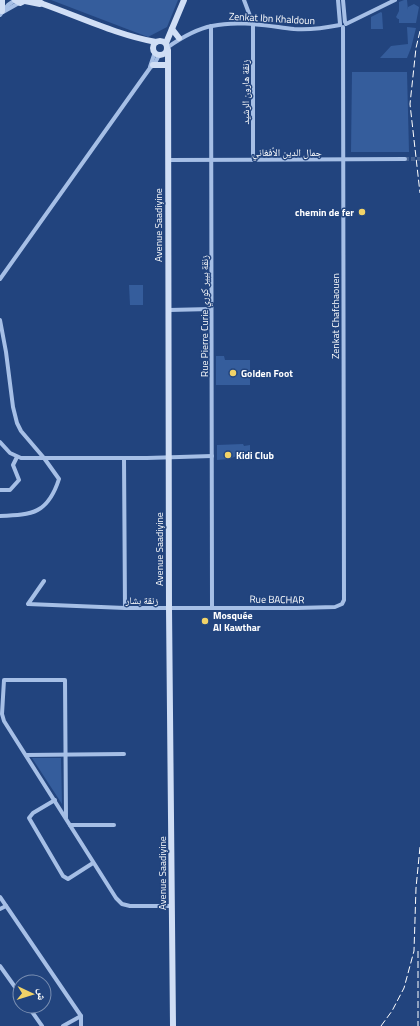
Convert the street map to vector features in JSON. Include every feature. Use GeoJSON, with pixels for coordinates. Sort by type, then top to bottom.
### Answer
{"type":"FeatureCollection","features":[{"type":"Feature","properties":{"kind":"main road"},"geometry":{"type":"LineString","coordinates":[[1,13],[2,0]]}},
{"type":"Feature","properties":{"kind":"main road"},"geometry":{"type":"LineString","coordinates":[[36,0],[43,4],[140,39],[164,44]]}},
{"type":"Feature","properties":{"kind":"main road"},"geometry":{"type":"LineString","coordinates":[[140,39],[157,53],[165,54],[164,44],[184,0]]}},
{"type":"Feature","properties":{"kind":"main road"},"geometry":{"type":"LineString","coordinates":[[20,1],[43,4]]}},
{"type":"Feature","properties":{"kind":"main road"},"geometry":{"type":"LineString","coordinates":[[173,27],[180,38]]}},
{"type":"Feature","properties":{"kind":"main road"},"geometry":{"type":"LineString","coordinates":[[157,53],[154,45],[164,44]]}},
{"type":"Feature","properties":{"kind":"main road","name":"Avenue Saadiyine"},"geometry":{"type":"LineString","coordinates":[[164,44],[167,72],[168,160],[169,608],[172,752],[173,1026]]}},
{"type":"Feature","properties":{"kind":"main road","name":"Avenue Saadiyine"},"geometry":{"type":"LineString","coordinates":[[157,53],[167,72]]}},
{"type":"Feature","properties":{"kind":"main road"},"geometry":{"type":"LineString","coordinates":[[152,66],[164,65]]}},
{"type":"Feature","properties":{"kind":"street"},"geometry":{"type":"LineString","coordinates":[[244,0],[253,24]]}},
{"type":"Feature","properties":{"kind":"street"},"geometry":{"type":"LineString","coordinates":[[338,0],[343,24]]}},
{"type":"Feature","properties":{"kind":"street"},"geometry":{"type":"LineString","coordinates":[[343,0],[343,24]]}},
{"type":"Feature","properties":{"kind":"street","name":"Zenkat Ibn Khaldoun"},"geometry":{"type":"LineString","coordinates":[[164,44],[211,26],[228,23],[253,24],[296,29],[317,29],[343,24],[394,0]]}},
{"type":"Feature","properties":{"kind":"street"},"geometry":{"type":"LineString","coordinates":[[1,13],[10,2],[20,1]]}},
{"type":"Feature","properties":{"kind":"street","name":"زنقة هارون الرشيد"},"geometry":{"type":"LineString","coordinates":[[253,24],[253,160]]}},
{"type":"Feature","properties":{"kind":"street","name":"Zenkat Chafchaouen"},"geometry":{"type":"LineString","coordinates":[[342,604],[344,600],[343,24]]}},
{"type":"Feature","properties":{"kind":"street","name":"Rue Pierre Curie زنقة بيير كوري"},"geometry":{"type":"LineString","coordinates":[[211,26],[212,607]]}},
{"type":"Feature","properties":{"kind":"street"},"geometry":{"type":"LineString","coordinates":[[0,279],[152,66],[157,53]]}},
{"type":"Feature","properties":{"kind":"street","name":"جمال الدين الأفغاني"},"geometry":{"type":"LineString","coordinates":[[168,160],[405,159]]}},
{"type":"Feature","properties":{"kind":"street"},"geometry":{"type":"LineString","coordinates":[[0,284],[3,274]]}},
{"type":"Feature","properties":{"kind":"street"},"geometry":{"type":"LineString","coordinates":[[168,310],[211,309]]}},
{"type":"Feature","properties":{"kind":"street"},"geometry":{"type":"LineString","coordinates":[[0,320],[15,417],[21,430],[59,479],[50,500],[41,509],[22,515],[0,516]]}},
{"type":"Feature","properties":{"kind":"street"},"geometry":{"type":"LineString","coordinates":[[0,442],[10,453],[21,458],[169,458],[212,456]]}},
{"type":"Feature","properties":{"kind":"street"},"geometry":{"type":"LineString","coordinates":[[0,490],[10,490],[19,480],[13,465],[17,457]]}},
{"type":"Feature","properties":{"kind":"street"},"geometry":{"type":"LineString","coordinates":[[124,458],[126,608]]}},
{"type":"Feature","properties":{"kind":"street","name":"زنقة بشار"},"geometry":{"type":"LineString","coordinates":[[44,581],[28,604],[126,608],[212,607]]}},
{"type":"Feature","properties":{"kind":"street","name":"Rue BACHAR"},"geometry":{"type":"LineString","coordinates":[[212,607],[297,608],[335,607],[342,604]]}},
{"type":"Feature","properties":{"kind":"street"},"geometry":{"type":"LineString","coordinates":[[66,818],[65,680],[4,680],[2,714],[4,721],[116,898],[122,904],[130,906],[172,906]]}},
{"type":"Feature","properties":{"kind":"street"},"geometry":{"type":"LineString","coordinates":[[26,755],[124,754]]}},
{"type":"Feature","properties":{"kind":"street"},"geometry":{"type":"LineString","coordinates":[[55,800],[33,813],[29,818],[63,876],[66,879],[93,863]]}},
{"type":"Feature","properties":{"kind":"street"},"geometry":{"type":"LineString","coordinates":[[70,824],[114,825]]}},
{"type":"Feature","properties":{"kind":"street"},"geometry":{"type":"LineString","coordinates":[[0,897],[81,1016],[81,1026]]}},
{"type":"Feature","properties":{"kind":"street"},"geometry":{"type":"LineString","coordinates":[[0,909],[6,906]]}},
{"type":"Feature","properties":{"kind":"street"},"geometry":{"type":"LineString","coordinates":[[0,966],[12,983]]}},
{"type":"Feature","properties":{"kind":"street"},"geometry":{"type":"LineString","coordinates":[[34,1014],[42,1026]]}},
{"type":"Feature","properties":{"kind":"street"},"geometry":{"type":"LineString","coordinates":[[63,1026],[81,1016]]}},
{"type":"Feature","properties":{"kind":"shaded area"},"geometry":{"type":"Polygon","coordinates":[[[51,0],[178,0],[167,27],[148,37],[51,0]]]}},
{"type":"Feature","properties":{"kind":"shaded area"},"geometry":{"type":"Polygon","coordinates":[[[407,0],[408,10],[408,7],[414,4],[419,7],[416,23],[399,23],[399,19],[396,17],[399,11],[399,2],[407,0]]]}},
{"type":"Feature","properties":{"kind":"shaded area"},"geometry":{"type":"Polygon","coordinates":[[[381,12],[383,29],[371,29],[371,17],[381,12]]]}},
{"type":"Feature","properties":{"kind":"shaded area"},"geometry":{"type":"Polygon","coordinates":[[[407,27],[416,28],[407,58],[380,58],[391,46],[408,44],[407,27]]]}},
{"type":"Feature","properties":{"kind":"shaded area"},"geometry":{"type":"Polygon","coordinates":[[[352,72],[407,72],[409,152],[351,152],[352,72]]]}},
{"type":"Feature","properties":{"kind":"shaded area"},"geometry":{"type":"Polygon","coordinates":[[[129,285],[143,285],[143,305],[130,305],[129,285]]]}},
{"type":"Feature","properties":{"kind":"shaded area","name":"Golden Foot"},"geometry":{"type":"Polygon","coordinates":[[[216,356],[224,356],[225,360],[250,360],[250,385],[216,385],[216,356]]]}},
{"type":"Feature","properties":{"kind":"shaded area","name":"Kidi Club"},"geometry":{"type":"Polygon","coordinates":[[[243,444],[244,446],[250,445],[250,451],[229,459],[217,460],[217,445],[243,444]]]}},
{"type":"Feature","properties":{"kind":"shaded area"},"geometry":{"type":"Polygon","coordinates":[[[32,758],[61,758],[62,804],[32,758]]]}},
{"type":"Feature","properties":{"kind":"tunnel"},"geometry":{"type":"LineString","coordinates":[[405,159],[420,159]]}},
{"type":"Feature","properties":{"kind":"railway"},"geometry":{"type":"LineString","coordinates":[[420,31],[416,48],[410,104],[420,193]]}},
{"type":"Feature","properties":{"kind":"railway"},"geometry":{"type":"LineString","coordinates":[[381,1026],[392,1011],[404,988],[414,951],[416,888],[420,847]]}},
{"type":"Feature","properties":{"kind":"railway"},"geometry":{"type":"LineString","coordinates":[[418,951],[418,1026]]}},
{"type":"Feature","properties":{"kind":"place","name":"chemin de fer"},"geometry":{"type":"Point","coordinates":[362,212]}},
{"type":"Feature","properties":{"kind":"place","name":"Golden Foot"},"geometry":{"type":"Point","coordinates":[233,373]}},
{"type":"Feature","properties":{"kind":"place","name":"Kidi Club"},"geometry":{"type":"Point","coordinates":[228,455]}},
{"type":"Feature","properties":{"kind":"place","name":"Mosquée Al Kawthar"},"geometry":{"type":"Point","coordinates":[205,621]}}]}
